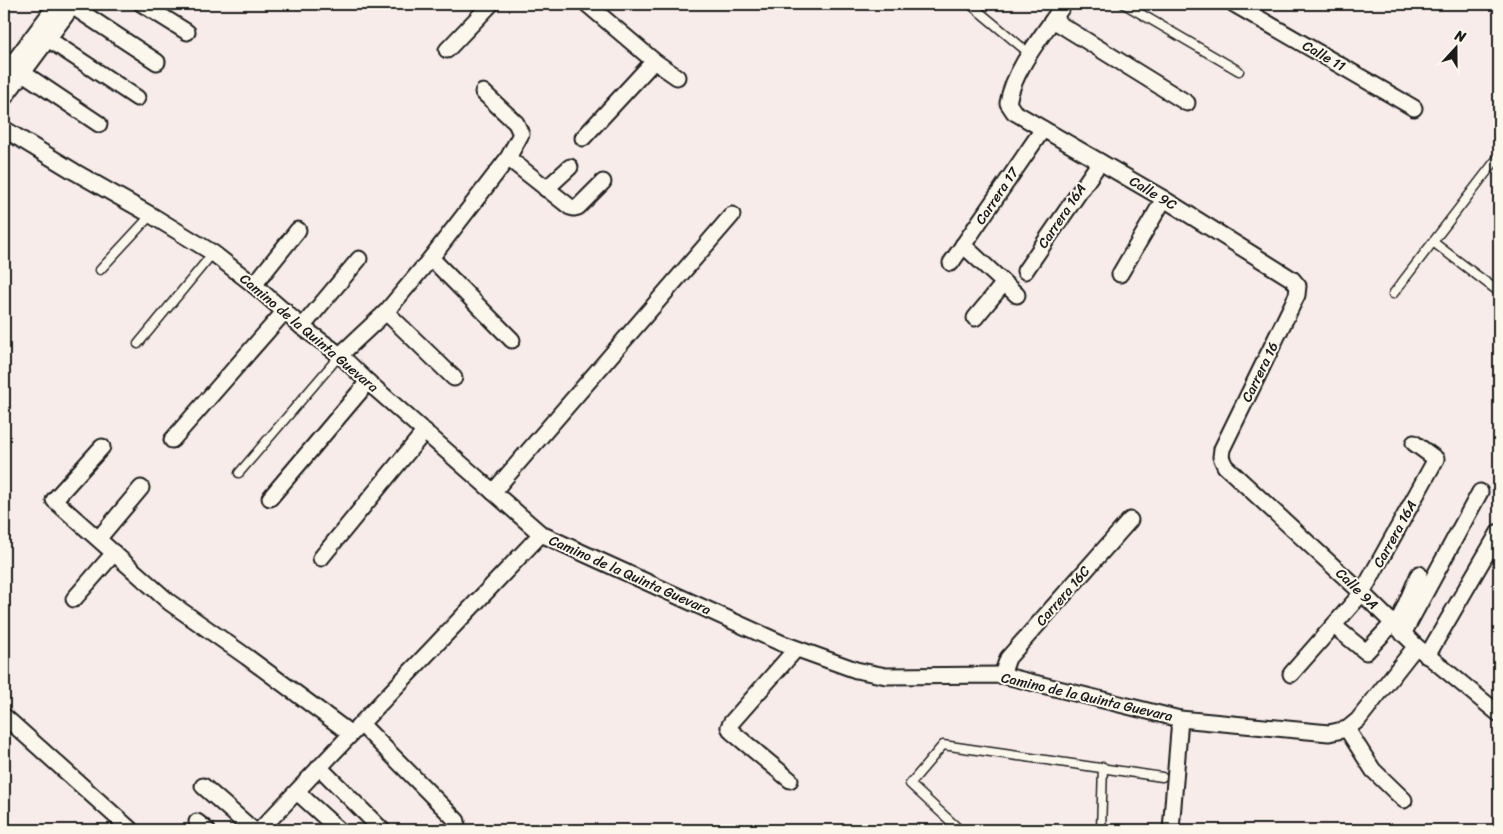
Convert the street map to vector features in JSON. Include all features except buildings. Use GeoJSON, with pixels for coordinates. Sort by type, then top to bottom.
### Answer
{"type":"FeatureCollection","features":[{"type":"Feature","properties":{"kind":"street"},"geometry":{"type":"LineString","coordinates":[[142,4],[187,32]]}},
{"type":"Feature","properties":{"kind":"street"},"geometry":{"type":"LineString","coordinates":[[447,50],[491,4]]}},
{"type":"Feature","properties":{"kind":"street"},"geometry":{"type":"LineString","coordinates":[[587,4],[677,77]]}},
{"type":"Feature","properties":{"kind":"street"},"geometry":{"type":"LineString","coordinates":[[1030,54],[1064,4]]}},
{"type":"Feature","properties":{"kind":"street","name":"Calle 11"},"geometry":{"type":"LineString","coordinates":[[1234,4],[1414,108]]}},
{"type":"Feature","properties":{"kind":"street"},"geometry":{"type":"LineString","coordinates":[[4,98],[48,39],[68,5]]}},
{"type":"Feature","properties":{"kind":"street"},"geometry":{"type":"LineString","coordinates":[[68,5],[157,62]]}},
{"type":"Feature","properties":{"kind":"street"},"geometry":{"type":"LineString","coordinates":[[4,75],[68,5]]}},
{"type":"Feature","properties":{"kind":"street"},"geometry":{"type":"LineString","coordinates":[[1053,20],[1186,104]]}},
{"type":"Feature","properties":{"kind":"street"},"geometry":{"type":"LineString","coordinates":[[48,39],[137,98]]}},
{"type":"Feature","properties":{"kind":"street","name":"Calle 9C"},"geometry":{"type":"LineString","coordinates":[[1030,54],[1010,91],[1008,103],[1014,112],[1164,199],[1292,279],[1298,286]]}},
{"type":"Feature","properties":{"kind":"street"},"geometry":{"type":"LineString","coordinates":[[582,138],[654,60]]}},
{"type":"Feature","properties":{"kind":"street"},"geometry":{"type":"LineString","coordinates":[[23,73],[99,124]]}},
{"type":"Feature","properties":{"kind":"street"},"geometry":{"type":"LineString","coordinates":[[340,356],[386,312],[431,258],[508,158],[521,134],[516,123],[483,92]]}},
{"type":"Feature","properties":{"kind":"street","name":"Camino de la Quinta Guevara"},"geometry":{"type":"LineString","coordinates":[[4,129],[213,253],[340,356],[541,534],[781,643],[856,670],[886,676],[1002,675],[1180,719],[1329,733],[1347,729]]}},
{"type":"Feature","properties":{"kind":"street","name":"Carrera 17"},"geometry":{"type":"LineString","coordinates":[[951,263],[1044,129]]}},
{"type":"Feature","properties":{"kind":"street"},"geometry":{"type":"LineString","coordinates":[[508,158],[570,207],[578,206],[602,182]]}},
{"type":"Feature","properties":{"kind":"street","name":"Carrera 16A"},"geometry":{"type":"LineString","coordinates":[[1025,272],[1100,162]]}},
{"type":"Feature","properties":{"kind":"street"},"geometry":{"type":"LineString","coordinates":[[546,189],[570,167]]}},
{"type":"Feature","properties":{"kind":"street"},"geometry":{"type":"LineString","coordinates":[[1120,274],[1164,199]]}},
{"type":"Feature","properties":{"kind":"street"},"geometry":{"type":"LineString","coordinates":[[493,492],[732,215]]}},
{"type":"Feature","properties":{"kind":"street"},"geometry":{"type":"LineString","coordinates":[[254,285],[298,230]]}},
{"type":"Feature","properties":{"kind":"street"},"geometry":{"type":"LineString","coordinates":[[963,245],[1017,295]]}},
{"type":"Feature","properties":{"kind":"street"},"geometry":{"type":"LineString","coordinates":[[431,258],[512,340]]}},
{"type":"Feature","properties":{"kind":"street"},"geometry":{"type":"LineString","coordinates":[[302,327],[359,259]]}},
{"type":"Feature","properties":{"kind":"street"},"geometry":{"type":"LineString","coordinates":[[976,318],[1004,283]]}},
{"type":"Feature","properties":{"kind":"street","name":"Carrera 16"},"geometry":{"type":"LineString","coordinates":[[1221,457],[1222,449],[1298,295],[1298,286]]}},
{"type":"Feature","properties":{"kind":"street"},"geometry":{"type":"LineString","coordinates":[[172,440],[285,312]]}},
{"type":"Feature","properties":{"kind":"street"},"geometry":{"type":"LineString","coordinates":[[386,312],[454,378]]}},
{"type":"Feature","properties":{"kind":"street"},"geometry":{"type":"LineString","coordinates":[[270,498],[368,382]]}},
{"type":"Feature","properties":{"kind":"street"},"geometry":{"type":"LineString","coordinates":[[321,558],[425,431]]}},
{"type":"Feature","properties":{"kind":"street","name":"Carrera 16A"},"geometry":{"type":"LineString","coordinates":[[1291,674],[1362,593],[1436,459],[1414,442]]}},
{"type":"Feature","properties":{"kind":"street"},"geometry":{"type":"LineString","coordinates":[[102,447],[54,500],[169,602],[356,729],[457,822]]}},
{"type":"Feature","properties":{"kind":"street","name":"Calle 9A"},"geometry":{"type":"LineString","coordinates":[[1221,457],[1225,466],[1362,593],[1421,651],[1499,714]]}},
{"type":"Feature","properties":{"kind":"street"},"geometry":{"type":"LineString","coordinates":[[99,538],[141,488]]}},
{"type":"Feature","properties":{"kind":"street"},"geometry":{"type":"LineString","coordinates":[[1334,626],[1366,652],[1398,628],[1480,492]]}},
{"type":"Feature","properties":{"kind":"street","name":"Carrera 16C"},"geometry":{"type":"LineString","coordinates":[[1002,675],[1008,658],[1130,520]]}},
{"type":"Feature","properties":{"kind":"street"},"geometry":{"type":"LineString","coordinates":[[1404,800],[1373,770],[1347,729],[1358,720],[1421,651],[1499,532]]}},
{"type":"Feature","properties":{"kind":"street"},"geometry":{"type":"LineString","coordinates":[[260,830],[541,534]]}},
{"type":"Feature","properties":{"kind":"street"},"geometry":{"type":"LineString","coordinates":[[74,599],[114,553]]}},
{"type":"Feature","properties":{"kind":"street"},"geometry":{"type":"LineString","coordinates":[[1398,628],[1419,574]]}},
{"type":"Feature","properties":{"kind":"street"},"geometry":{"type":"LineString","coordinates":[[790,780],[732,732],[729,727],[796,648]]}},
{"type":"Feature","properties":{"kind":"street"},"geometry":{"type":"LineString","coordinates":[[4,716],[131,830]]}},
{"type":"Feature","properties":{"kind":"street"},"geometry":{"type":"LineString","coordinates":[[1171,830],[1168,777],[1180,719]]}},
{"type":"Feature","properties":{"kind":"street"},"geometry":{"type":"LineString","coordinates":[[319,767],[382,830]]}},
{"type":"Feature","properties":{"kind":"street"},"geometry":{"type":"LineString","coordinates":[[203,786],[253,830]]}},
{"type":"Feature","properties":{"kind":"street"},"geometry":{"type":"LineString","coordinates":[[297,792],[339,830]]}},
{"type":"Feature","properties":{"kind":"lane"},"geometry":{"type":"LineString","coordinates":[[970,4],[1030,54]]}},
{"type":"Feature","properties":{"kind":"lane"},"geometry":{"type":"LineString","coordinates":[[1124,4],[1239,71]]}},
{"type":"Feature","properties":{"kind":"lane"},"geometry":{"type":"LineString","coordinates":[[1393,294],[1499,156]]}},
{"type":"Feature","properties":{"kind":"lane"},"geometry":{"type":"LineString","coordinates":[[100,270],[151,215]]}},
{"type":"Feature","properties":{"kind":"lane"},"geometry":{"type":"LineString","coordinates":[[1433,242],[1495,289],[1499,290]]}},
{"type":"Feature","properties":{"kind":"lane"},"geometry":{"type":"LineString","coordinates":[[138,344],[213,253]]}},
{"type":"Feature","properties":{"kind":"lane"},"geometry":{"type":"LineString","coordinates":[[239,473],[340,356]]}},
{"type":"Feature","properties":{"kind":"lane"},"geometry":{"type":"LineString","coordinates":[[960,830],[910,784],[943,745],[1168,777]]}},
{"type":"Feature","properties":{"kind":"lane"},"geometry":{"type":"LineString","coordinates":[[1101,830],[1103,767]]}}]}
